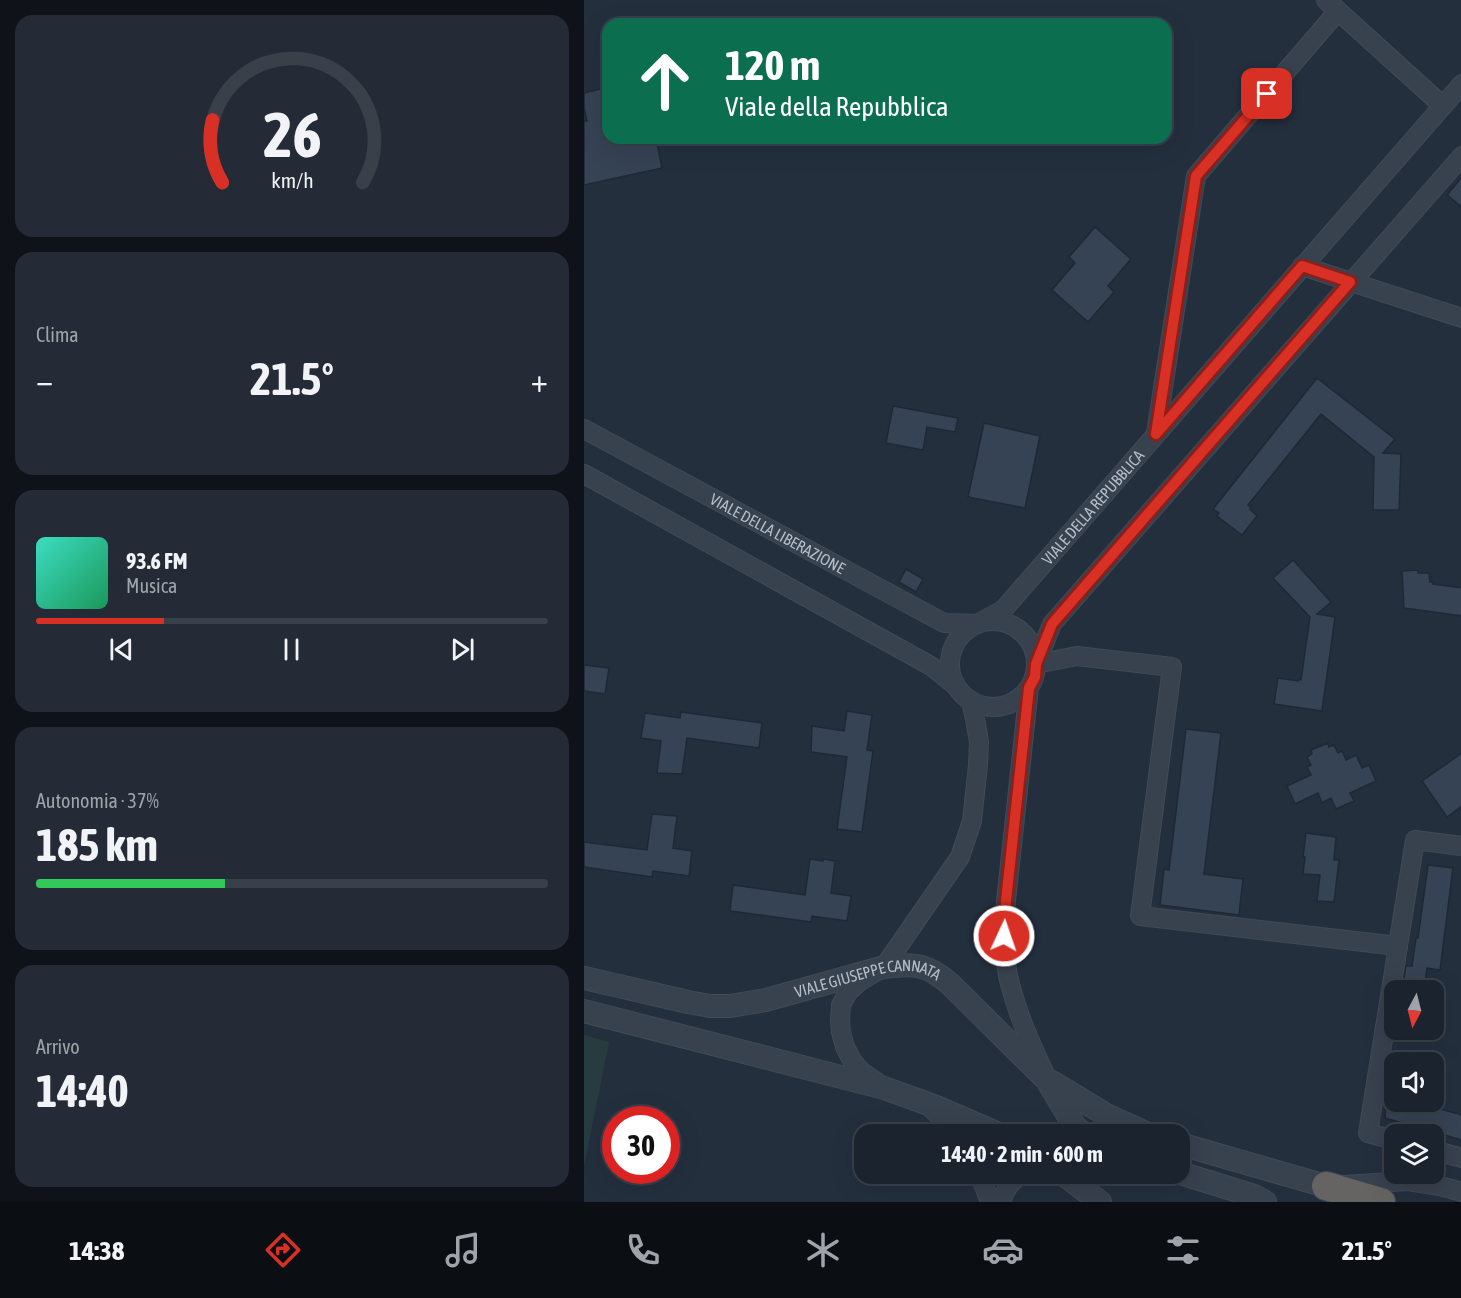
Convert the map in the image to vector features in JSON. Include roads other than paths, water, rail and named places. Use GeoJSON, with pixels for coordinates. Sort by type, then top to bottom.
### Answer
{"type":"FeatureCollection","features":[{"type":"Feature","properties":{"kind":"highway"},"geometry":{"type":"LineString","coordinates":[[1326,1186],[1380,1202]]}},
{"type":"Feature","properties":{"kind":"street"},"geometry":{"type":"LineString","coordinates":[[1156,434],[1196,176],[1332,5],[1443,106]]}},
{"type":"Feature","properties":{"kind":"street","name":"VIALE DELLA REPUBBLICA"},"geometry":{"type":"LineString","coordinates":[[977,624],[1003,610],[1462,84]]}},
{"type":"Feature","properties":{"kind":"street"},"geometry":{"type":"LineString","coordinates":[[1036,664],[1052,624],[1462,156]]}},
{"type":"Feature","properties":{"kind":"street"},"geometry":{"type":"LineString","coordinates":[[1302,266],[1462,318]]}},
{"type":"Feature","properties":{"kind":"street","name":"VIALE DELLA LIBERAZIONE"},"geometry":{"type":"LineString","coordinates":[[584,429],[944,623],[977,624]]}},
{"type":"Feature","properties":{"kind":"street"},"geometry":{"type":"LineString","coordinates":[[584,474],[931,666],[956,686]]}},
{"type":"Feature","properties":{"kind":"street"},"geometry":{"type":"LineString","coordinates":[[990,620],[1005,622],[1017,628],[1028,638],[1034,650],[1036,664],[1035,677],[1020,698],[996,707],[983,706],[971,701],[956,686],[950,672],[950,657],[955,643],[964,632],[977,624],[990,620]]}},
{"type":"Feature","properties":{"kind":"street"},"geometry":{"type":"LineString","coordinates":[[1036,664],[1077,656],[1172,667],[1140,916],[1398,946]]}},
{"type":"Feature","properties":{"kind":"street"},"geometry":{"type":"LineString","coordinates":[[1029,688],[1006,901],[1004,936],[1009,979],[1023,1027],[1047,1080],[1126,1124]]}},
{"type":"Feature","properties":{"kind":"street"},"geometry":{"type":"LineString","coordinates":[[884,1088],[862,1072],[853,1062],[845,1047],[840,1020],[842,1005],[848,992],[859,982],[884,967],[960,857],[972,821],[979,742],[971,701]]}},
{"type":"Feature","properties":{"kind":"street"},"geometry":{"type":"LineString","coordinates":[[1384,1137],[1368,1133],[1415,840],[1462,846]]}},
{"type":"Feature","properties":{"kind":"street","name":"VIALE GIUSEPPE CANNATA"},"geometry":{"type":"LineString","coordinates":[[584,978],[688,1002],[710,1006],[730,1006],[766,1000],[884,967],[917,965],[939,974],[1047,1080],[1073,1124]]}},
{"type":"Feature","properties":{"kind":"street"},"geometry":{"type":"LineString","coordinates":[[584,1011],[884,1088],[976,1124]]}},
{"type":"Feature","properties":{"kind":"street"},"geometry":{"type":"LineString","coordinates":[[924,1102],[948,1124]]}},
{"type":"Feature","properties":{"kind":"street"},"geometry":{"type":"LineString","coordinates":[[1190,1147],[1326,1186],[1408,1181],[1462,1192]]}},
{"type":"Feature","properties":{"kind":"street"},"geometry":{"type":"LineString","coordinates":[[1444,1153],[1462,1158]]}},
{"type":"Feature","properties":{"kind":"street"},"geometry":{"type":"LineString","coordinates":[[1190,1176],[1254,1196],[1265,1202]]}},
{"type":"Feature","properties":{"kind":"street"},"geometry":{"type":"LineString","coordinates":[[983,1184],[990,1202]]}},
{"type":"Feature","properties":{"kind":"street"},"geometry":{"type":"LineString","coordinates":[[1001,1202],[1010,1184]]}},
{"type":"Feature","properties":{"kind":"street"},"geometry":{"type":"LineString","coordinates":[[1076,1184],[1100,1202]]}}]}
